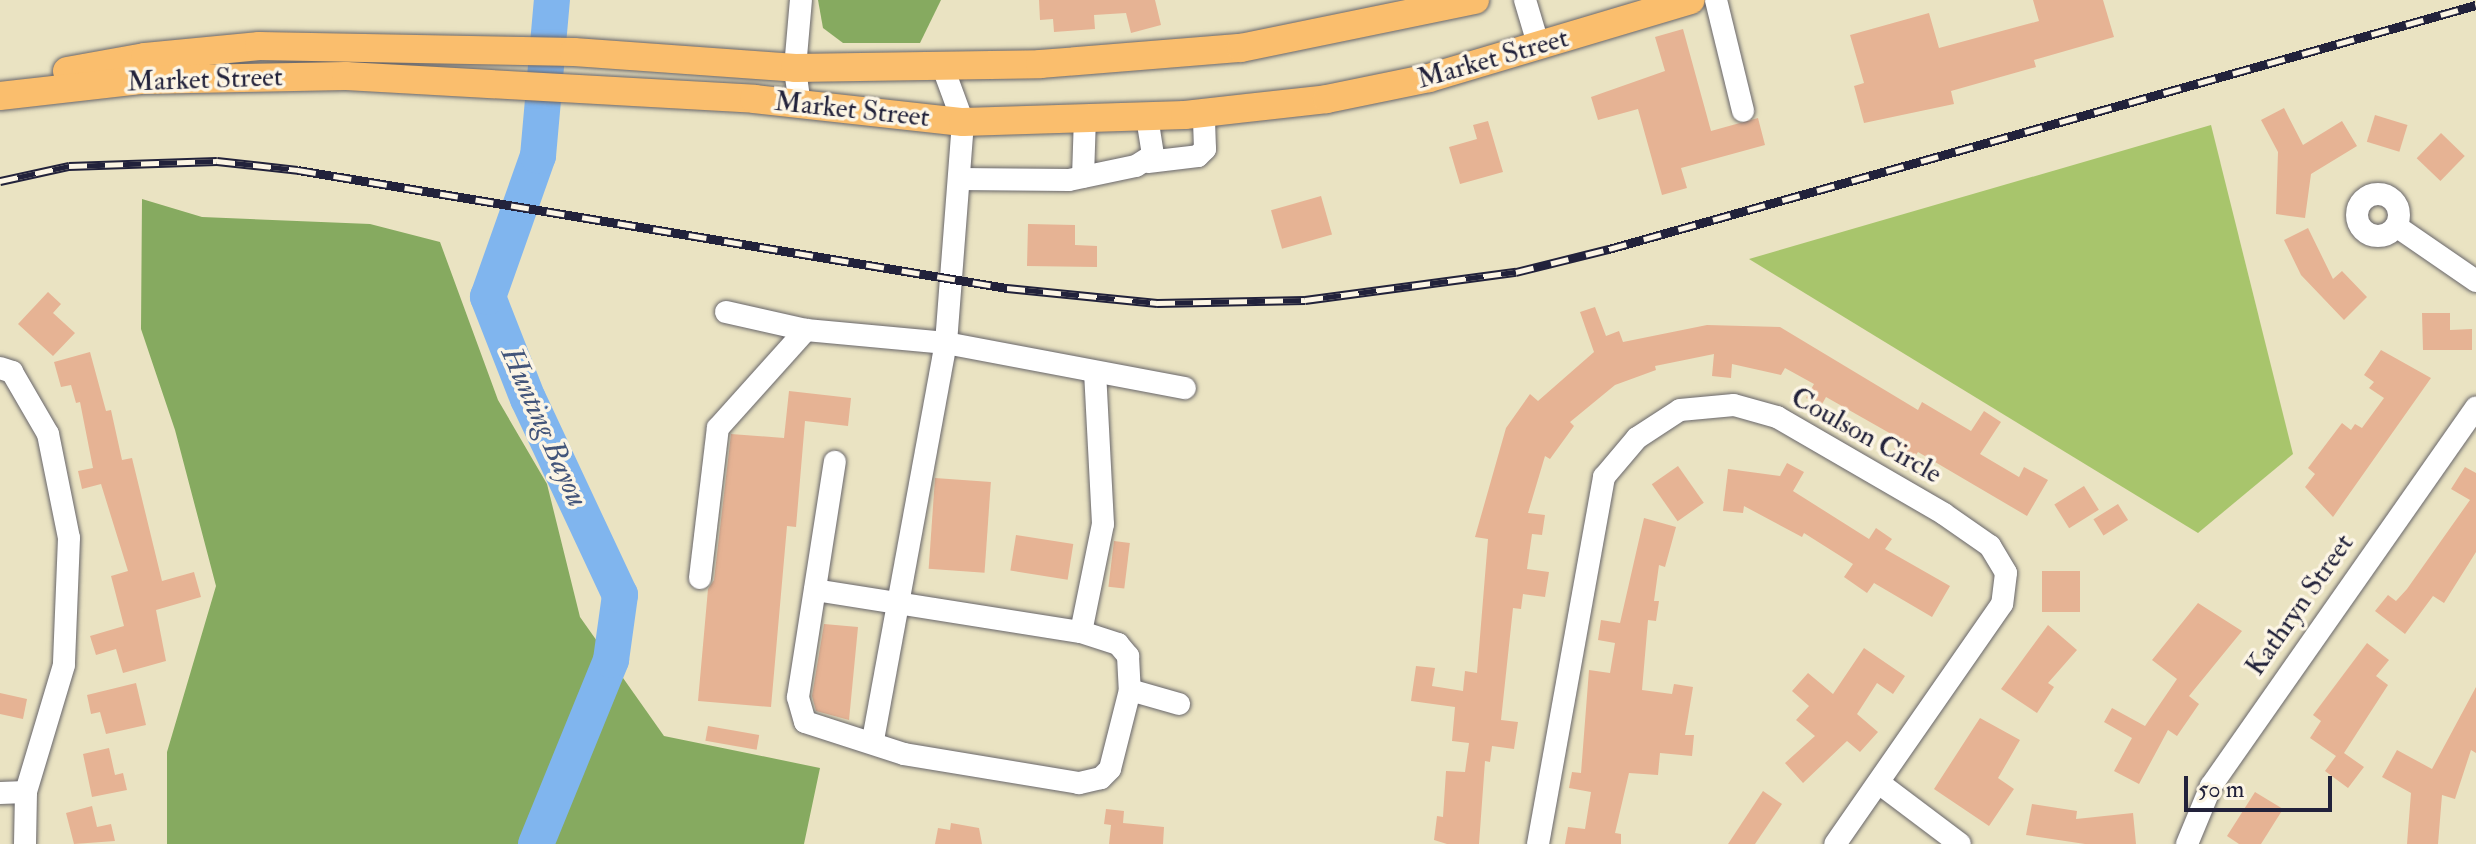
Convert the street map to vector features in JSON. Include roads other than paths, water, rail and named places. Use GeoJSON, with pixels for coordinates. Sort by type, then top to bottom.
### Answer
{"type":"FeatureCollection","features":[{"type":"Feature","properties":{"kind":"main road","name":"Market Street"},"geometry":{"type":"LineString","coordinates":[[0,87],[145,57],[259,46],[574,52],[795,68],[1040,64],[1241,48],[1475,0]]}},
{"type":"Feature","properties":{"kind":"main road","name":"Market Street"},"geometry":{"type":"LineString","coordinates":[[0,96],[140,80],[346,76],[800,105],[963,122],[1204,113],[1327,99],[1429,78],[1691,0]]}},
{"type":"Feature","properties":{"kind":"street"},"geometry":{"type":"LineString","coordinates":[[800,105],[795,68],[801,0]]}},
{"type":"Feature","properties":{"kind":"street"},"geometry":{"type":"LineString","coordinates":[[1525,0],[1539,47]]}},
{"type":"Feature","properties":{"kind":"street"},"geometry":{"type":"LineString","coordinates":[[1716,0],[1743,111]]}},
{"type":"Feature","properties":{"kind":"street"},"geometry":{"type":"LineString","coordinates":[[873,740],[946,343],[963,122],[942,65]]}},
{"type":"Feature","properties":{"kind":"street"},"geometry":{"type":"LineString","coordinates":[[959,179],[1083,177],[1148,162],[1198,156],[1205,149],[1204,113]]}},
{"type":"Feature","properties":{"kind":"street"},"geometry":{"type":"LineString","coordinates":[[1147,116],[1153,155],[1148,162]]}},
{"type":"Feature","properties":{"kind":"street"},"geometry":{"type":"LineString","coordinates":[[1083,177],[1085,118]]}},
{"type":"Feature","properties":{"kind":"street"},"geometry":{"type":"LineString","coordinates":[[2396,226],[2476,281]]}},
{"type":"Feature","properties":{"kind":"street"},"geometry":{"type":"LineString","coordinates":[[726,312],[806,330],[946,343],[1185,388]]}},
{"type":"Feature","properties":{"kind":"street"},"geometry":{"type":"LineString","coordinates":[[700,578],[718,428],[806,330]]}},
{"type":"Feature","properties":{"kind":"street"},"geometry":{"type":"LineString","coordinates":[[0,368],[12,372],[48,434],[69,538],[64,665],[26,792],[25,844]]}},
{"type":"Feature","properties":{"kind":"street"},"geometry":{"type":"LineString","coordinates":[[1081,632],[1103,524],[1095,372]]}},
{"type":"Feature","properties":{"kind":"street","name":"Coulson Circle"},"geometry":{"type":"LineString","coordinates":[[1538,844],[1604,477],[1637,438],[1680,410],[1734,405],[1777,417],[1944,514],[1990,546],[2006,573],[2002,604],[1835,844]]}},
{"type":"Feature","properties":{"kind":"street","name":"Kathryn Street"},"geometry":{"type":"LineString","coordinates":[[2187,844],[2211,786],[2476,408]]}},
{"type":"Feature","properties":{"kind":"street"},"geometry":{"type":"LineString","coordinates":[[815,590],[1081,632],[1118,644],[1128,656],[1130,690],[1110,769],[1091,783],[904,754],[873,740],[813,728],[799,710],[815,590],[835,462]]}},
{"type":"Feature","properties":{"kind":"street"},"geometry":{"type":"LineString","coordinates":[[1130,690],[1179,704]]}},
{"type":"Feature","properties":{"kind":"street"},"geometry":{"type":"LineString","coordinates":[[1879,783],[1960,844]]}},
{"type":"Feature","properties":{"kind":"street"},"geometry":{"type":"LineString","coordinates":[[0,793],[26,792]]}},
{"type":"Feature","properties":{"kind":"waterway","name":"Hunting Bayou"},"geometry":{"type":"LineString","coordinates":[[536,844],[611,660],[620,595],[528,399],[488,297],[538,156],[552,0]]}},
{"type":"Feature","properties":{"kind":"railway"},"geometry":{"type":"LineString","coordinates":[[0,181],[69,166],[217,161],[298,170],[1007,288],[1157,303],[1305,300],[1516,272],[1609,249],[2476,5]]}}]}
